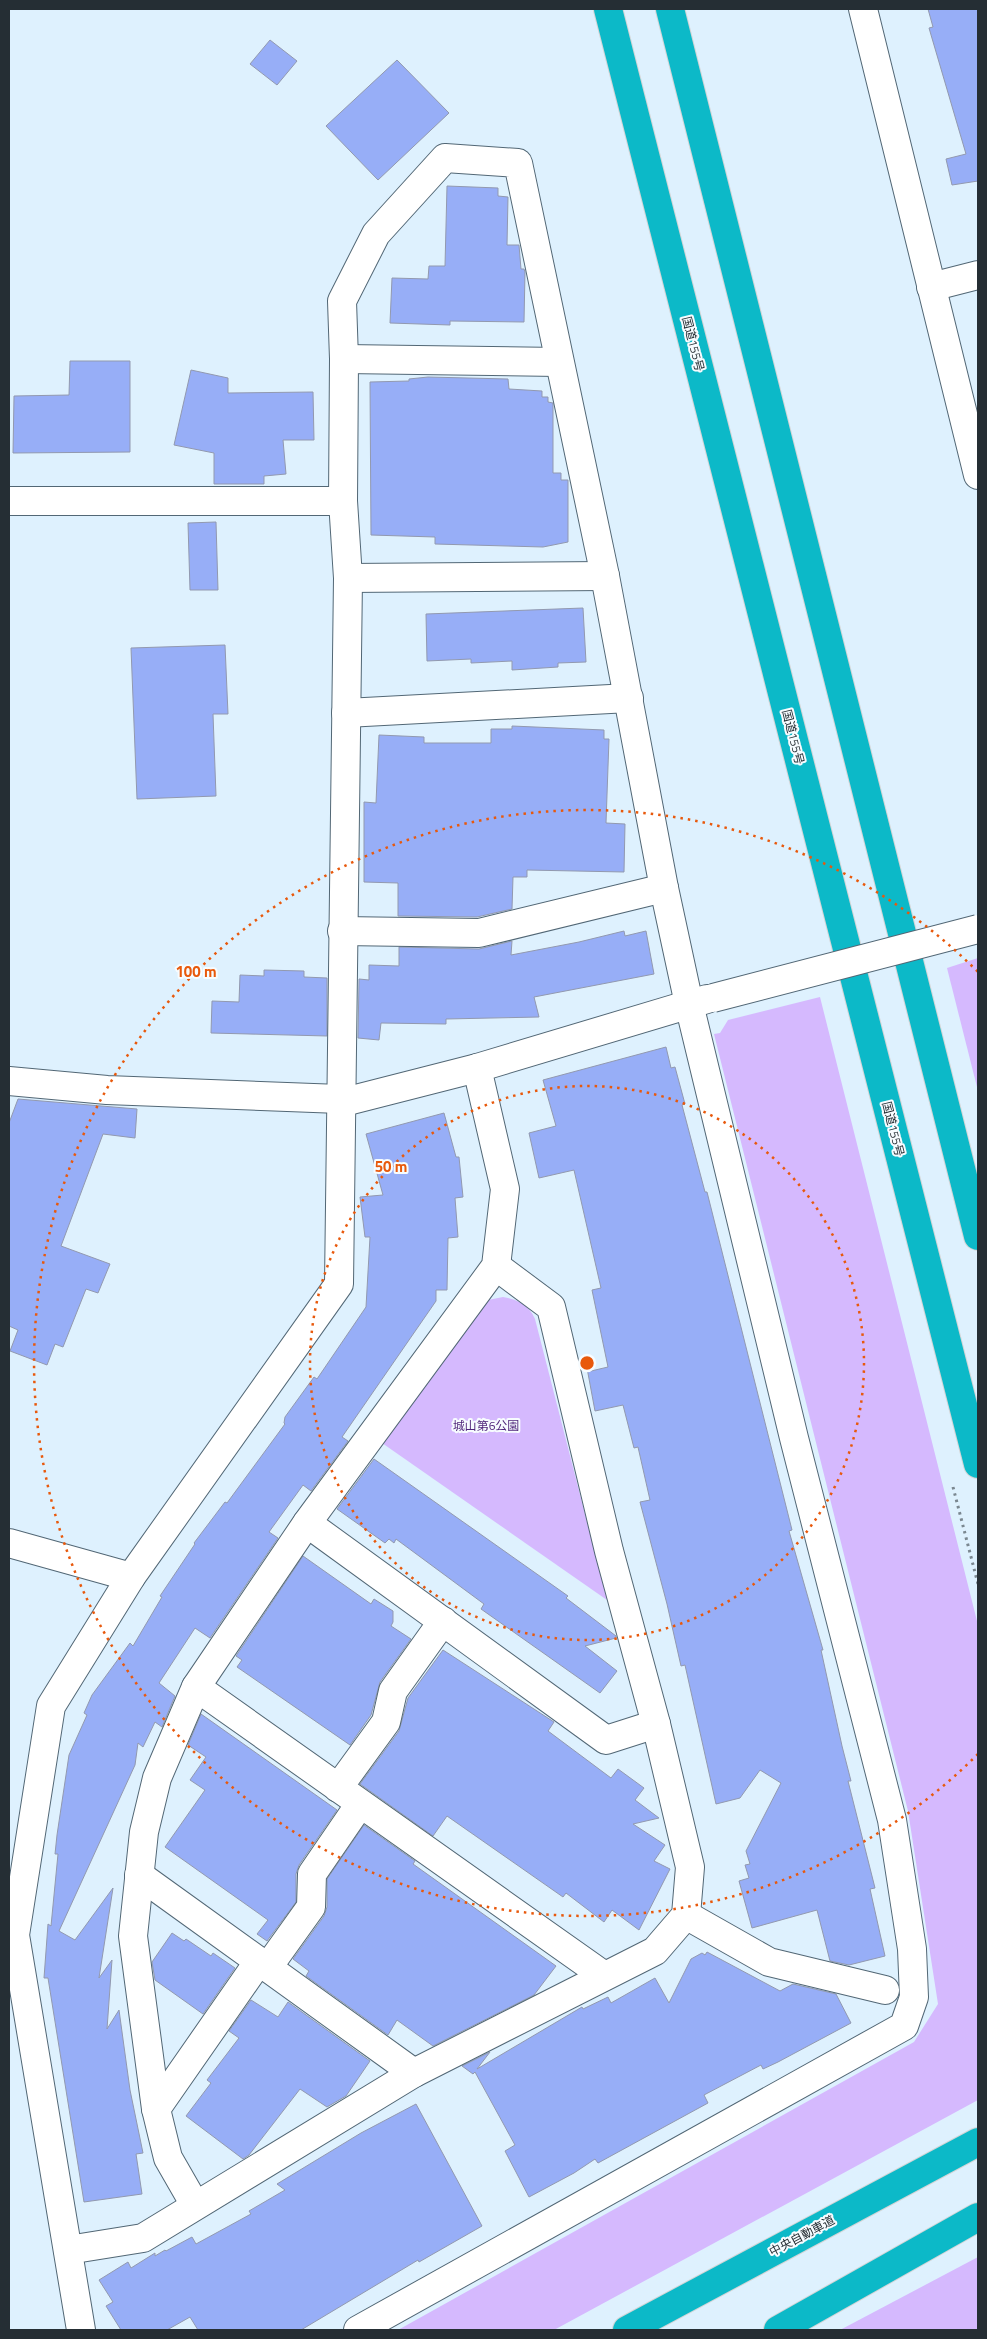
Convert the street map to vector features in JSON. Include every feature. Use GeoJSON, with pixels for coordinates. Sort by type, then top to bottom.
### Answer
{"type":"FeatureCollection","features":[{"type":"Feature","properties":{"kind":"highway","name":"国道155号"},"geometry":{"type":"LineString","coordinates":[[608,9],[978,1464]]}},
{"type":"Feature","properties":{"kind":"highway"},"geometry":{"type":"LineString","coordinates":[[670,9],[978,1236]]}},
{"type":"Feature","properties":{"kind":"highway","name":"中央自動車道"},"geometry":{"type":"LineString","coordinates":[[627,2330],[978,2142]]}},
{"type":"Feature","properties":{"kind":"highway"},"geometry":{"type":"LineString","coordinates":[[778,2330],[978,2217]]}},
{"type":"Feature","properties":{"kind":"street"},"geometry":{"type":"LineString","coordinates":[[863,9],[978,475]]}},
{"type":"Feature","properties":{"kind":"street"},"geometry":{"type":"LineString","coordinates":[[81,2330],[12,1934],[51,1706],[131,1577],[339,1284],[342,930],[348,578],[343,501],[344,358],[342,301],[376,234],[445,158],[518,163],[605,576],[664,888],[701,1001],[796,1448],[892,1820],[912,1950],[914,1997],[904,2026],[358,2330]]}},
{"type":"Feature","properties":{"kind":"street"},"geometry":{"type":"LineString","coordinates":[[932,286],[978,275]]}},
{"type":"Feature","properties":{"kind":"street"},"geometry":{"type":"LineString","coordinates":[[344,358],[559,362]]}},
{"type":"Feature","properties":{"kind":"street"},"geometry":{"type":"LineString","coordinates":[[9,501],[343,501]]}},
{"type":"Feature","properties":{"kind":"street"},"geometry":{"type":"LineString","coordinates":[[348,578],[605,576]]}},
{"type":"Feature","properties":{"kind":"street"},"geometry":{"type":"LineString","coordinates":[[346,713],[628,698]]}},
{"type":"Feature","properties":{"kind":"street"},"geometry":{"type":"LineString","coordinates":[[342,930],[479,933],[664,888]]}},
{"type":"Feature","properties":{"kind":"street"},"geometry":{"type":"LineString","coordinates":[[9,1081],[107,1090],[340,1101],[477,1068],[701,1001],[978,929]]}},
{"type":"Feature","properties":{"kind":"street"},"geometry":{"type":"LineString","coordinates":[[194,2205],[168,2158],[156,2109],[133,1936],[144,1832],[157,1778],[196,1687],[307,1524],[496,1266],[505,1190],[477,1068]]}},
{"type":"Feature","properties":{"kind":"street"},"geometry":{"type":"LineString","coordinates":[[68,2250],[143,2238],[194,2205],[414,2073],[603,1975],[655,1951],[686,1915],[690,1867],[656,1724],[609,1550],[551,1307],[496,1266]]}},
{"type":"Feature","properties":{"kind":"street"},"geometry":{"type":"LineString","coordinates":[[307,1524],[606,1740],[656,1724]]}},
{"type":"Feature","properties":{"kind":"street"},"geometry":{"type":"LineString","coordinates":[[9,1543],[131,1577]]}},
{"type":"Feature","properties":{"kind":"street"},"geometry":{"type":"LineString","coordinates":[[338,1788],[386,1722],[393,1691],[443,1621]]}},
{"type":"Feature","properties":{"kind":"street"},"geometry":{"type":"LineString","coordinates":[[196,1687],[603,1975]]}},
{"type":"Feature","properties":{"kind":"street"},"geometry":{"type":"LineString","coordinates":[[156,2109],[263,1964],[311,1907],[312,1874],[360,1804]]}},
{"type":"Feature","properties":{"kind":"street"},"geometry":{"type":"LineString","coordinates":[[139,1875],[414,2073]]}},
{"type":"Feature","properties":{"kind":"street"},"geometry":{"type":"LineString","coordinates":[[686,1915],[769,1962],[884,1990]]}},
{"type":"Feature","properties":{"kind":"green space"},"geometry":{"type":"Polygon","coordinates":[[[978,958],[978,1091],[947,968],[978,958]]]}},
{"type":"Feature","properties":{"kind":"green space"},"geometry":{"type":"Polygon","coordinates":[[[820,997],[978,1625],[978,2100],[554,2330],[398,2330],[914,2042],[938,2004],[908,1811],[714,1034],[720,1033],[728,1020],[820,997]]]}},
{"type":"Feature","properties":{"kind":"green space","name":"城山第6公園"},"geometry":{"type":"Polygon","coordinates":[[[503,1297],[522,1304],[535,1319],[607,1600],[382,1443],[480,1306],[488,1300],[503,1297]]]}},
{"type":"Feature","properties":{"kind":"green space"},"geometry":{"type":"Polygon","coordinates":[[[978,2257],[978,2330],[840,2330],[978,2257]]]}},
{"type":"Feature","properties":{"kind":"building"},"geometry":{"type":"Polygon","coordinates":[[[928,9],[978,9],[978,181],[952,185],[946,159],[966,154],[929,28],[933,27],[928,9]]]}},
{"type":"Feature","properties":{"kind":"building"},"geometry":{"type":"Polygon","coordinates":[[[270,40],[297,61],[277,85],[250,64],[270,40]]]}},
{"type":"Feature","properties":{"kind":"building"},"geometry":{"type":"Polygon","coordinates":[[[397,60],[449,113],[378,180],[326,126],[397,60]]]}},
{"type":"Feature","properties":{"kind":"building"},"geometry":{"type":"Polygon","coordinates":[[[447,186],[498,188],[498,196],[508,197],[507,245],[519,245],[521,269],[524,269],[525,272],[524,322],[450,321],[450,325],[390,323],[392,278],[428,279],[429,266],[445,266],[447,186]]]}},
{"type":"Feature","properties":{"kind":"building"},"geometry":{"type":"Polygon","coordinates":[[[70,361],[130,361],[130,452],[13,453],[14,396],[69,395],[70,361]]]}},
{"type":"Feature","properties":{"kind":"building"},"geometry":{"type":"Polygon","coordinates":[[[191,370],[228,378],[228,393],[313,392],[314,440],[283,440],[286,474],[264,476],[264,484],[214,484],[214,453],[174,445],[191,370]]]}},
{"type":"Feature","properties":{"kind":"building"},"geometry":{"type":"Polygon","coordinates":[[[428,377],[508,379],[509,389],[542,391],[542,397],[548,397],[548,402],[553,403],[553,473],[561,473],[561,480],[568,480],[568,542],[543,547],[435,544],[435,537],[371,535],[370,382],[409,381],[409,379],[428,377]]]}},
{"type":"Feature","properties":{"kind":"building"},"geometry":{"type":"Polygon","coordinates":[[[216,522],[218,590],[190,590],[188,523],[216,522]]]}},
{"type":"Feature","properties":{"kind":"building"},"geometry":{"type":"Polygon","coordinates":[[[583,608],[586,662],[558,663],[558,667],[512,670],[512,661],[471,663],[471,659],[427,661],[426,614],[583,608]]]}},
{"type":"Feature","properties":{"kind":"building"},"geometry":{"type":"Polygon","coordinates":[[[225,645],[228,714],[213,714],[216,796],[137,799],[131,648],[225,645]]]}},
{"type":"Feature","properties":{"kind":"building"},"geometry":{"type":"Polygon","coordinates":[[[512,726],[604,730],[604,739],[609,739],[606,823],[625,824],[624,872],[527,870],[527,877],[513,877],[512,909],[477,917],[398,916],[398,883],[364,882],[364,802],[376,803],[379,735],[424,737],[424,743],[491,743],[491,729],[512,729],[512,726]]]}},
{"type":"Feature","properties":{"kind":"building"},"geometry":{"type":"Polygon","coordinates":[[[624,931],[625,936],[646,931],[654,974],[534,997],[539,1017],[446,1019],[446,1024],[381,1023],[379,1040],[358,1038],[359,979],[369,980],[369,965],[399,966],[399,947],[479,949],[512,941],[511,955],[624,931]]]}},
{"type":"Feature","properties":{"kind":"building"},"geometry":{"type":"Polygon","coordinates":[[[264,970],[304,971],[304,977],[327,978],[327,1036],[211,1033],[212,1001],[239,1002],[240,975],[264,976],[264,970]]]}},
{"type":"Feature","properties":{"kind":"building"},"geometry":{"type":"Polygon","coordinates":[[[666,1047],[671,1068],[675,1067],[685,1104],[682,1105],[705,1192],[707,1192],[792,1530],[789,1531],[823,1650],[821,1650],[851,1781],[848,1781],[875,1888],[870,1889],[885,1956],[849,1965],[830,1961],[817,1910],[752,1928],[739,1881],[749,1878],[745,1865],[750,1864],[746,1851],[781,1783],[760,1770],[740,1798],[716,1804],[685,1665],[681,1666],[640,1502],[650,1500],[638,1447],[634,1448],[623,1405],[595,1411],[587,1368],[591,1371],[608,1367],[592,1290],[601,1288],[574,1170],[539,1178],[529,1133],[556,1126],[543,1080],[666,1047]]]}},
{"type":"Feature","properties":{"kind":"building"},"geometry":{"type":"Polygon","coordinates":[[[18,1099],[137,1109],[135,1138],[103,1134],[61,1246],[110,1264],[98,1293],[86,1289],[63,1347],[55,1344],[47,1365],[10,1351],[18,1330],[9,1326],[9,1123],[18,1099]]]}},
{"type":"Feature","properties":{"kind":"building"},"geometry":{"type":"Polygon","coordinates":[[[444,1113],[456,1157],[459,1157],[463,1197],[455,1198],[458,1237],[448,1238],[447,1290],[436,1290],[436,1301],[342,1437],[348,1441],[311,1491],[303,1485],[269,1532],[278,1538],[210,1638],[195,1628],[159,1683],[175,1696],[162,1727],[155,1722],[143,1747],[138,1743],[135,1765],[59,1931],[75,1940],[113,1888],[99,1978],[112,1960],[107,2029],[119,2010],[130,2090],[143,2153],[136,2154],[142,2194],[84,2202],[48,1978],[44,1978],[48,1924],[51,1926],[58,1854],[55,1854],[57,1835],[69,1755],[87,1715],[84,1713],[92,1695],[130,1643],[133,1646],[162,1597],[160,1596],[194,1543],[225,1502],[227,1503],[285,1424],[285,1417],[314,1377],[317,1379],[366,1307],[370,1237],[365,1237],[360,1197],[383,1195],[366,1134],[444,1113]]]}},
{"type":"Feature","properties":{"kind":"building"},"geometry":{"type":"Polygon","coordinates":[[[374,1459],[568,1596],[566,1598],[616,1636],[616,1638],[585,1646],[617,1671],[600,1693],[481,1609],[484,1604],[396,1539],[394,1543],[389,1539],[385,1543],[337,1509],[374,1459]]]}},
{"type":"Feature","properties":{"kind":"building"},"geometry":{"type":"Polygon","coordinates":[[[303,1556],[371,1604],[374,1599],[393,1611],[391,1626],[411,1639],[380,1682],[371,1715],[350,1745],[237,1667],[242,1660],[236,1656],[303,1556]]]}},
{"type":"Feature","properties":{"kind":"building"},"geometry":{"type":"Polygon","coordinates":[[[443,1650],[554,1722],[548,1731],[611,1778],[618,1769],[644,1788],[635,1800],[659,1818],[633,1824],[665,1845],[654,1861],[670,1869],[639,1930],[612,1910],[604,1922],[566,1893],[563,1897],[447,1816],[433,1836],[360,1784],[399,1731],[408,1698],[443,1650]]]}},
{"type":"Feature","properties":{"kind":"building"},"geometry":{"type":"Polygon","coordinates":[[[201,1714],[337,1810],[299,1865],[296,1874],[296,1902],[267,1941],[257,1934],[268,1920],[165,1847],[205,1790],[190,1780],[206,1757],[188,1745],[201,1714]]]}},
{"type":"Feature","properties":{"kind":"building"},"geometry":{"type":"Polygon","coordinates":[[[364,1825],[415,1861],[413,1864],[556,1966],[534,1995],[433,2046],[397,2020],[388,2035],[306,1976],[309,1971],[293,1959],[324,1916],[327,1907],[327,1879],[364,1825]]]}},
{"type":"Feature","properties":{"kind":"building"},"geometry":{"type":"Polygon","coordinates":[[[172,1933],[184,1941],[186,1939],[211,1956],[213,1953],[235,1968],[203,2014],[155,1980],[152,1962],[172,1933]]]}},
{"type":"Feature","properties":{"kind":"building"},"geometry":{"type":"Polygon","coordinates":[[[707,1952],[780,1991],[793,1984],[836,1994],[851,2023],[778,2062],[763,2069],[761,2065],[704,2095],[708,2103],[598,2163],[595,2159],[574,2173],[529,2197],[505,2151],[515,2145],[475,2072],[473,2074],[462,2066],[490,2052],[477,2069],[582,2007],[583,2009],[608,1997],[611,2003],[655,1978],[669,2003],[691,1959],[702,1953],[705,1955],[707,1952]]]}},
{"type":"Feature","properties":{"kind":"building"},"geometry":{"type":"Polygon","coordinates":[[[251,2000],[278,2017],[288,2002],[370,2061],[346,2096],[327,2107],[300,2089],[249,2155],[243,2159],[186,2116],[211,2083],[207,2080],[239,2038],[229,2031],[251,2000]]]}},
{"type":"Feature","properties":{"kind":"building"},"geometry":{"type":"Polygon","coordinates":[[[416,2104],[482,2226],[419,2262],[418,2260],[301,2330],[198,2330],[190,2317],[167,2330],[121,2330],[106,2306],[113,2302],[99,2280],[128,2262],[131,2268],[155,2253],[155,2256],[192,2237],[196,2244],[251,2214],[249,2211],[285,2190],[277,2184],[361,2133],[416,2104]]]}}]}
